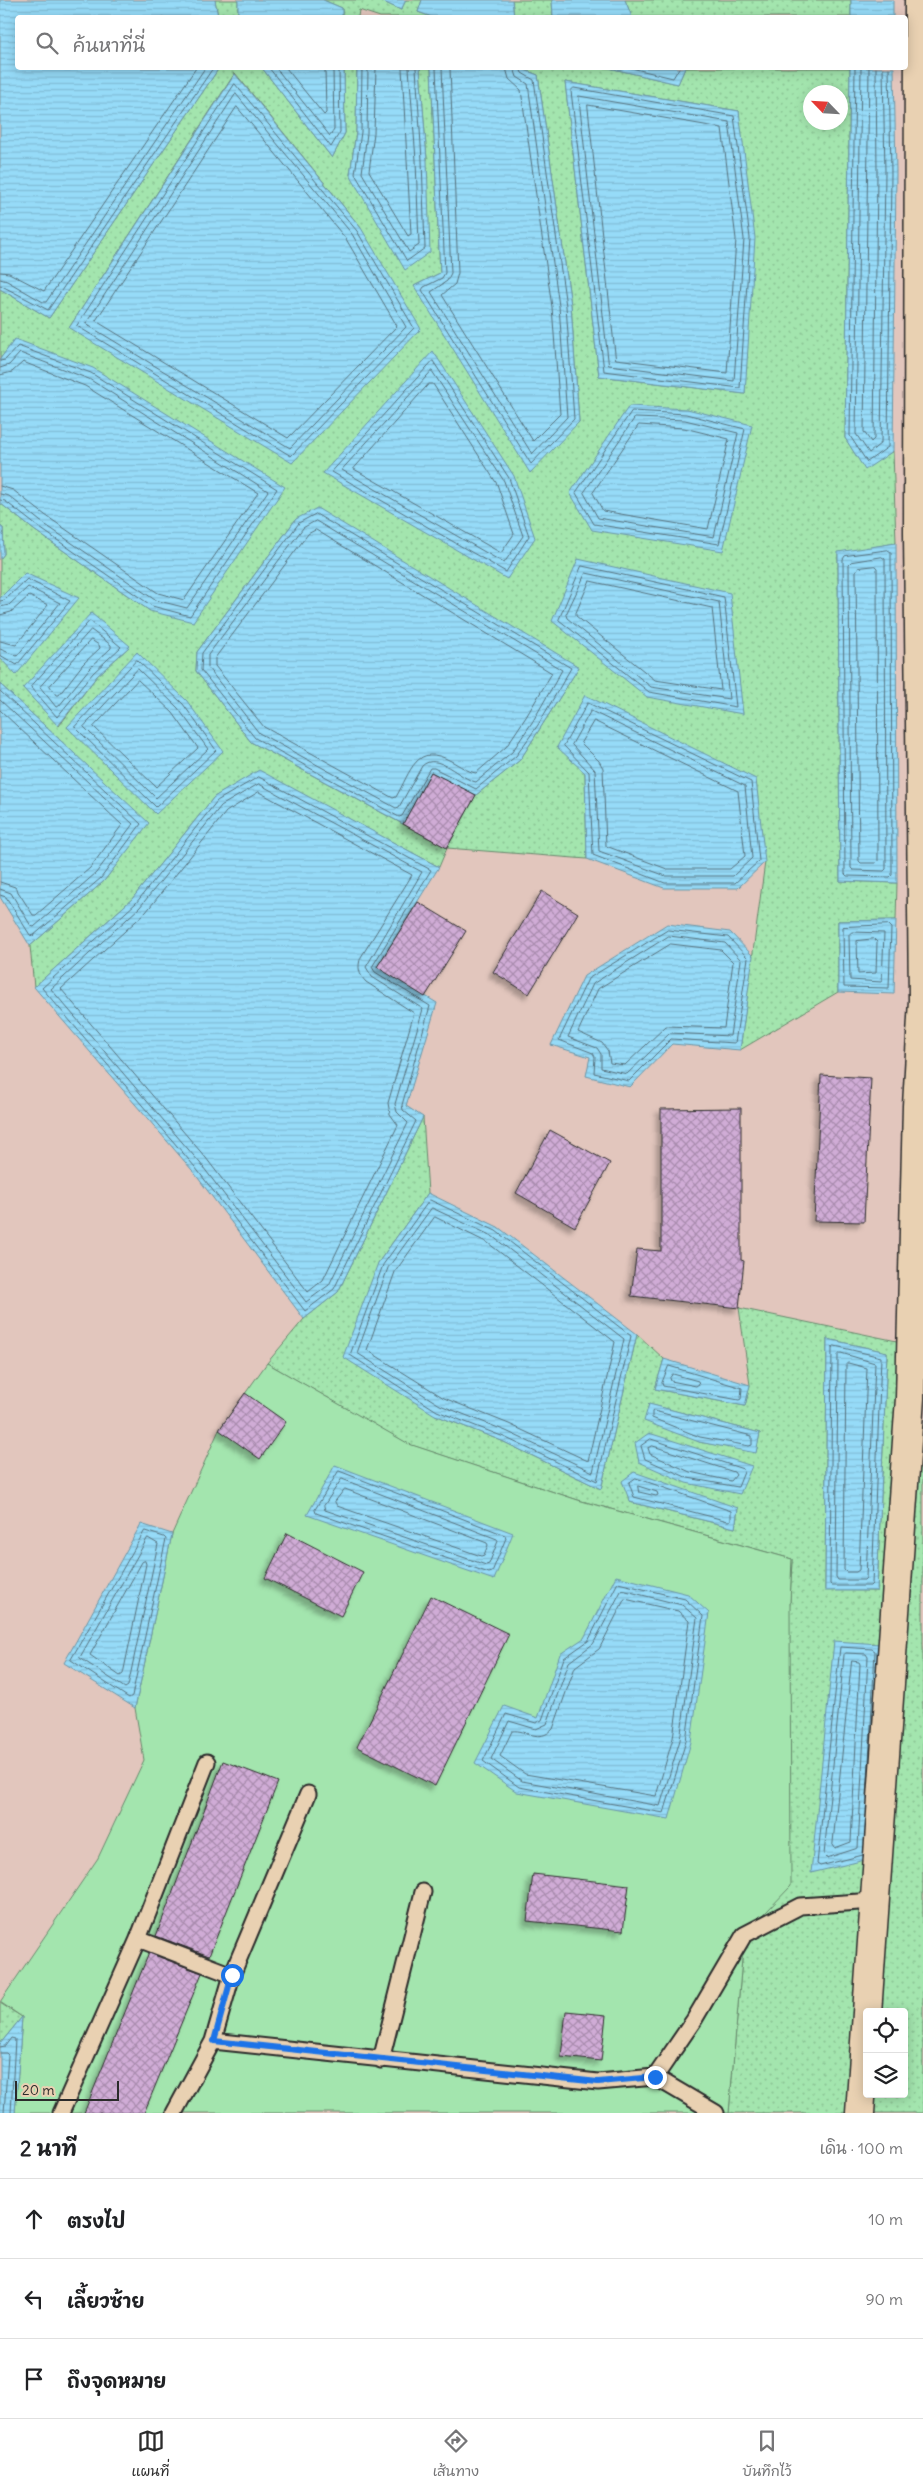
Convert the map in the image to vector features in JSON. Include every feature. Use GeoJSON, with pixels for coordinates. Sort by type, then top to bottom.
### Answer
{"type":"FeatureCollection","features":[{"type":"Feature","properties":{"kind":"street"},"geometry":{"type":"LineString","coordinates":[[860,2113],[910,1398],[917,1106],[923,1000],[918,504],[919,0]]}},
{"type":"Feature","properties":{"kind":"lane"},"geometry":{"type":"LineString","coordinates":[[61,2113],[138,1939],[207,1762]]}},
{"type":"Feature","properties":{"kind":"lane"},"geometry":{"type":"LineString","coordinates":[[174,2113],[214,2041],[232,1975],[308,1794]]}},
{"type":"Feature","properties":{"kind":"lane"},"geometry":{"type":"LineString","coordinates":[[381,2060],[423,1892]]}},
{"type":"Feature","properties":{"kind":"lane"},"geometry":{"type":"LineString","coordinates":[[655,2077],[694,2020],[744,1935],[800,1906],[874,1901]]}},
{"type":"Feature","properties":{"kind":"lane"},"geometry":{"type":"LineString","coordinates":[[138,1939],[232,1975]]}},
{"type":"Feature","properties":{"kind":"lane"},"geometry":{"type":"LineString","coordinates":[[214,2041],[598,2082],[655,2077],[716,2113]]}},
{"type":"Feature","properties":{"kind":"green space"},"geometry":{"type":"Polygon","coordinates":[[[215,0],[238,0],[238,15],[218,15],[215,0]]]}},
{"type":"Feature","properties":{"kind":"green space"},"geometry":{"type":"Polygon","coordinates":[[[323,0],[379,0],[401,10],[406,0],[422,0],[418,12],[426,15],[374,15],[359,10],[358,15],[342,15],[342,8],[323,0]]]}},
{"type":"Feature","properties":{"kind":"green space"},"geometry":{"type":"Polygon","coordinates":[[[512,0],[552,0],[553,15],[514,15],[512,0]]]}},
{"type":"Feature","properties":{"kind":"green space"},"geometry":{"type":"Polygon","coordinates":[[[625,0],[851,0],[851,15],[631,15],[625,0]]]}},
{"type":"Feature","properties":{"kind":"green space"},"geometry":{"type":"Polygon","coordinates":[[[218,70],[264,70],[332,158],[345,133],[344,70],[357,70],[356,132],[350,175],[427,160],[420,70],[431,70],[440,273],[414,286],[579,422],[571,305],[538,75],[524,70],[618,70],[678,84],[684,70],[850,70],[845,438],[865,469],[893,451],[896,543],[838,553],[840,881],[897,883],[896,920],[838,921],[838,992],[740,1050],[765,862],[585,773],[587,859],[447,848],[439,867],[259,771],[214,797],[132,899],[34,987],[30,946],[104,881],[148,823],[0,684],[0,658],[16,674],[26,573],[0,598],[0,559],[4,554],[3,528],[0,526],[0,503],[34,530],[150,611],[15,340],[0,359],[0,289],[49,318],[218,70]],[[235,73],[69,328],[361,228],[235,73]],[[565,82],[599,376],[745,394],[739,111],[565,82]],[[296,519],[197,652],[196,671],[251,742],[447,848],[476,795],[520,760],[579,667],[296,519]],[[130,646],[23,688],[59,726],[97,676],[130,646]]]}},
{"type":"Feature","properties":{"kind":"green space"},"geometry":{"type":"Polygon","coordinates":[[[923,938],[923,2113],[729,2113],[744,1935],[790,1603],[792,1559],[578,1500],[408,1444],[267,1363],[304,1319],[338,1292],[423,1117],[428,1193],[378,1263],[435,1415],[502,1441],[601,1489],[637,1334],[664,1359],[655,1389],[745,1406],[750,1385],[739,1308],[911,1344],[923,938]],[[827,1339],[825,1590],[877,1591],[887,1352],[827,1339]],[[648,1404],[699,1442],[756,1452],[760,1433],[648,1404]],[[630,1502],[735,1528],[738,1508],[630,1502]]]}},
{"type":"Feature","properties":{"kind":"green space"},"geometry":{"type":"Polygon","coordinates":[[[267,1363],[409,1444],[578,1500],[792,1559],[790,1603],[791,1886],[744,1935],[729,2113],[15,2113],[22,2017],[0,2002],[98,1858],[144,1760],[135,1708],[172,1534],[219,1430],[267,1363]]]}},
{"type":"Feature","properties":{"kind":"green space"},"geometry":{"type":"Polygon","coordinates":[[[0,2003],[22,2017],[0,2044],[0,2003]]]}},
{"type":"Feature","properties":{"kind":"water"},"geometry":{"type":"Polygon","coordinates":[[[0,0],[215,0],[218,15],[15,15],[15,70],[218,70],[49,318],[0,289],[0,0]]]}},
{"type":"Feature","properties":{"kind":"water"},"geometry":{"type":"Polygon","coordinates":[[[238,0],[323,0],[342,8],[342,15],[238,15],[238,0]]]}},
{"type":"Feature","properties":{"kind":"water"},"geometry":{"type":"Polygon","coordinates":[[[379,0],[406,0],[401,10],[379,0]]]}},
{"type":"Feature","properties":{"kind":"water"},"geometry":{"type":"Polygon","coordinates":[[[422,0],[512,0],[514,15],[426,15],[418,12],[422,0]]]}},
{"type":"Feature","properties":{"kind":"water"},"geometry":{"type":"Polygon","coordinates":[[[552,0],[625,0],[631,15],[553,15],[552,0]]]}},
{"type":"Feature","properties":{"kind":"water"},"geometry":{"type":"Polygon","coordinates":[[[851,0],[893,0],[893,15],[851,15],[851,0]]]}},
{"type":"Feature","properties":{"kind":"water"},"geometry":{"type":"Polygon","coordinates":[[[264,70],[344,70],[345,133],[332,158],[264,70]]]}},
{"type":"Feature","properties":{"kind":"water"},"geometry":{"type":"Polygon","coordinates":[[[357,70],[420,70],[427,160],[430,252],[405,270],[350,175],[356,132],[357,70]]]}},
{"type":"Feature","properties":{"kind":"water"},"geometry":{"type":"Polygon","coordinates":[[[431,70],[524,70],[538,75],[571,305],[579,422],[530,473],[414,286],[440,273],[431,70]]]}},
{"type":"Feature","properties":{"kind":"water"},"geometry":{"type":"Polygon","coordinates":[[[618,70],[684,70],[678,84],[618,70]]]}},
{"type":"Feature","properties":{"kind":"water"},"geometry":{"type":"Polygon","coordinates":[[[850,70],[894,70],[896,172],[893,451],[865,470],[845,438],[850,70]]]}},
{"type":"Feature","properties":{"kind":"water"},"geometry":{"type":"Polygon","coordinates":[[[235,74],[361,228],[421,329],[292,463],[69,328],[235,74]]]}},
{"type":"Feature","properties":{"kind":"water"},"geometry":{"type":"Polygon","coordinates":[[[565,82],[739,111],[755,238],[745,394],[599,376],[565,82]]]}},
{"type":"Feature","properties":{"kind":"water"},"geometry":{"type":"Polygon","coordinates":[[[15,339],[93,368],[285,487],[193,622],[150,611],[34,530],[0,503],[0,359],[15,339]]]}},
{"type":"Feature","properties":{"kind":"water"},"geometry":{"type":"Polygon","coordinates":[[[433,351],[514,476],[535,538],[507,579],[323,473],[433,351]]]}},
{"type":"Feature","properties":{"kind":"water"},"geometry":{"type":"Polygon","coordinates":[[[629,406],[687,409],[752,425],[723,551],[592,530],[570,493],[629,406]]]}},
{"type":"Feature","properties":{"kind":"water"},"geometry":{"type":"Polygon","coordinates":[[[317,508],[579,667],[520,760],[476,795],[431,772],[403,824],[251,742],[196,671],[197,652],[296,519],[317,508]]]}},
{"type":"Feature","properties":{"kind":"water"},"geometry":{"type":"Polygon","coordinates":[[[0,526],[3,528],[4,554],[0,559],[0,526]]]}},
{"type":"Feature","properties":{"kind":"water"},"geometry":{"type":"Polygon","coordinates":[[[896,543],[897,883],[840,881],[838,552],[896,543]]]}},
{"type":"Feature","properties":{"kind":"water"},"geometry":{"type":"Polygon","coordinates":[[[578,559],[730,593],[743,714],[647,697],[552,621],[578,559]]]}},
{"type":"Feature","properties":{"kind":"water"},"geometry":{"type":"Polygon","coordinates":[[[25,573],[79,598],[16,675],[0,658],[0,598],[25,573]]]}},
{"type":"Feature","properties":{"kind":"water"},"geometry":{"type":"Polygon","coordinates":[[[91,613],[130,646],[97,676],[58,726],[23,688],[91,613]]]}},
{"type":"Feature","properties":{"kind":"water"},"geometry":{"type":"Polygon","coordinates":[[[137,652],[187,701],[223,751],[156,814],[67,727],[137,652]]]}},
{"type":"Feature","properties":{"kind":"water"},"geometry":{"type":"Polygon","coordinates":[[[0,684],[149,823],[104,881],[30,946],[0,897],[0,684]]]}},
{"type":"Feature","properties":{"kind":"water"},"geometry":{"type":"Polygon","coordinates":[[[585,695],[756,779],[765,862],[738,888],[664,888],[587,859],[585,773],[557,747],[585,695]]]}},
{"type":"Feature","properties":{"kind":"water"},"geometry":{"type":"Polygon","coordinates":[[[259,770],[439,867],[377,967],[437,1003],[406,1106],[423,1117],[338,1292],[304,1319],[192,1170],[34,987],[132,899],[214,797],[259,770]]]}},
{"type":"Feature","properties":{"kind":"water"},"geometry":{"type":"Polygon","coordinates":[[[896,920],[894,994],[838,992],[838,921],[896,920]]]}},
{"type":"Feature","properties":{"kind":"water"},"geometry":{"type":"Polygon","coordinates":[[[667,924],[730,932],[753,956],[740,1050],[672,1044],[630,1087],[586,1076],[590,1057],[551,1045],[584,976],[667,924]]]}},
{"type":"Feature","properties":{"kind":"water"},"geometry":{"type":"Polygon","coordinates":[[[428,1193],[498,1227],[637,1334],[601,1489],[502,1441],[435,1415],[343,1357],[378,1263],[428,1193]]]}},
{"type":"Feature","properties":{"kind":"water"},"geometry":{"type":"Polygon","coordinates":[[[827,1339],[887,1352],[877,1591],[825,1591],[827,1339]]]}},
{"type":"Feature","properties":{"kind":"water"},"geometry":{"type":"Polygon","coordinates":[[[664,1359],[750,1385],[745,1406],[655,1389],[664,1359]]]}},
{"type":"Feature","properties":{"kind":"water"},"geometry":{"type":"Polygon","coordinates":[[[649,1404],[760,1433],[756,1453],[699,1442],[644,1421],[649,1404]]]}},
{"type":"Feature","properties":{"kind":"water"},"geometry":{"type":"Polygon","coordinates":[[[649,1433],[752,1466],[740,1494],[686,1483],[639,1462],[635,1443],[649,1433]]]}},
{"type":"Feature","properties":{"kind":"water"},"geometry":{"type":"Polygon","coordinates":[[[335,1465],[513,1533],[494,1580],[307,1515],[335,1465]]]}},
{"type":"Feature","properties":{"kind":"water"},"geometry":{"type":"Polygon","coordinates":[[[634,1472],[738,1508],[735,1528],[630,1502],[622,1481],[634,1472]]]}},
{"type":"Feature","properties":{"kind":"water"},"geometry":{"type":"Polygon","coordinates":[[[141,1524],[172,1534],[135,1708],[64,1663],[141,1524]]]}},
{"type":"Feature","properties":{"kind":"water"},"geometry":{"type":"Polygon","coordinates":[[[616,1576],[688,1594],[709,1613],[691,1742],[669,1819],[517,1792],[475,1763],[504,1706],[538,1718],[560,1654],[584,1638],[616,1576]]]}},
{"type":"Feature","properties":{"kind":"water"},"geometry":{"type":"Polygon","coordinates":[[[834,1641],[880,1644],[869,1859],[811,1873],[834,1641]]]}},
{"type":"Feature","properties":{"kind":"water"},"geometry":{"type":"Polygon","coordinates":[[[22,2017],[15,2113],[0,2113],[0,2044],[22,2017]]]}},
{"type":"Feature","properties":{"kind":"building"},"geometry":{"type":"Polygon","coordinates":[[[431,772],[476,795],[447,848],[403,824],[431,772]]]}},
{"type":"Feature","properties":{"kind":"building"},"geometry":{"type":"Polygon","coordinates":[[[542,891],[578,913],[529,994],[493,972],[542,891]]]}},
{"type":"Feature","properties":{"kind":"building"},"geometry":{"type":"Polygon","coordinates":[[[418,902],[466,931],[425,997],[377,967],[418,902]]]}},
{"type":"Feature","properties":{"kind":"building"},"geometry":{"type":"Polygon","coordinates":[[[821,1075],[871,1078],[864,1222],[814,1221],[821,1075]]]}},
{"type":"Feature","properties":{"kind":"building"},"geometry":{"type":"Polygon","coordinates":[[[741,1108],[741,1260],[744,1261],[739,1308],[631,1296],[637,1249],[661,1251],[661,1109],[741,1108]]]}},
{"type":"Feature","properties":{"kind":"building"},"geometry":{"type":"Polygon","coordinates":[[[550,1130],[610,1163],[575,1227],[516,1193],[550,1130]]]}},
{"type":"Feature","properties":{"kind":"building"},"geometry":{"type":"Polygon","coordinates":[[[245,1393],[286,1422],[260,1459],[219,1430],[245,1393]]]}},
{"type":"Feature","properties":{"kind":"building"},"geometry":{"type":"Polygon","coordinates":[[[287,1533],[363,1572],[341,1616],[265,1578],[287,1533]]]}},
{"type":"Feature","properties":{"kind":"building"},"geometry":{"type":"Polygon","coordinates":[[[431,1596],[509,1634],[435,1786],[357,1747],[431,1596]]]}},
{"type":"Feature","properties":{"kind":"building"},"geometry":{"type":"Polygon","coordinates":[[[223,1761],[278,1782],[209,1956],[156,1936],[223,1761]]]}},
{"type":"Feature","properties":{"kind":"building"},"geometry":{"type":"Polygon","coordinates":[[[533,1874],[629,1885],[623,1931],[527,1921],[533,1874]]]}},
{"type":"Feature","properties":{"kind":"building"},"geometry":{"type":"Polygon","coordinates":[[[149,1953],[202,1973],[144,2113],[84,2113],[149,1953]]]}},
{"type":"Feature","properties":{"kind":"building"},"geometry":{"type":"Polygon","coordinates":[[[566,2011],[606,2015],[601,2061],[561,2057],[566,2011]]]}},
{"type":"Feature","properties":{"kind":"route"},"geometry":{"type":"LineString","coordinates":[[232,1975],[214,2041],[598,2082],[655,2077]]}}]}
